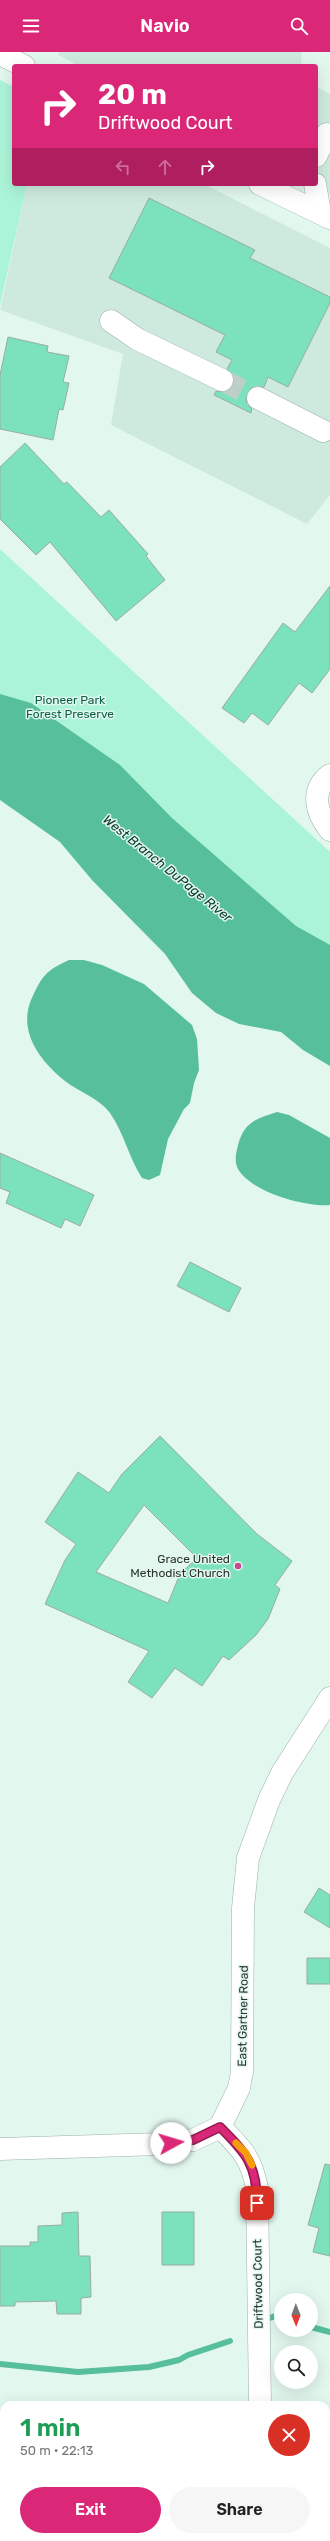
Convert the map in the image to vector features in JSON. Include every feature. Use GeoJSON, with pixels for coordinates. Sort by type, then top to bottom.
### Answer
{"type":"FeatureCollection","features":[{"type":"Feature","properties":{"kind":"street"},"geometry":{"type":"LineString","coordinates":[[0,54],[20,64]]}},
{"type":"Feature","properties":{"kind":"street"},"geometry":{"type":"LineString","coordinates":[[318,152],[327,134],[330,136]]}},
{"type":"Feature","properties":{"kind":"street"},"geometry":{"type":"LineString","coordinates":[[264,186],[325,216]]}},
{"type":"Feature","properties":{"kind":"street"},"geometry":{"type":"LineString","coordinates":[[316,186],[325,216]]}},
{"type":"Feature","properties":{"kind":"street"},"geometry":{"type":"LineString","coordinates":[[111,321],[137,339],[222,380]]}},
{"type":"Feature","properties":{"kind":"street"},"geometry":{"type":"LineString","coordinates":[[258,398],[323,431]]}},
{"type":"Feature","properties":{"kind":"street"},"geometry":{"type":"LineString","coordinates":[[330,775],[318,787],[316,802],[322,821],[330,830]]}},
{"type":"Feature","properties":{"kind":"street","name":"East Gartner Road"},"geometry":{"type":"LineString","coordinates":[[220,2127],[239,2088],[242,2072],[243,1908],[248,1858],[269,1800],[282,1772],[330,1698]]}},
{"type":"Feature","properties":{"kind":"street"},"geometry":{"type":"LineString","coordinates":[[0,2148],[160,2144],[193,2140],[220,2127]]}},
{"type":"Feature","properties":{"kind":"street","name":"Driftwood Court"},"geometry":{"type":"LineString","coordinates":[[220,2127],[246,2153],[253,2168],[257,2188],[260,2401]]}},
{"type":"Feature","properties":{"kind":"shaded area"},"geometry":{"type":"Polygon","coordinates":[[[59,52],[302,52],[301,64],[75,64],[58,55],[59,52]]]}},
{"type":"Feature","properties":{"kind":"shaded area"},"geometry":{"type":"Polygon","coordinates":[[[318,88],[330,94],[330,194],[315,186],[318,186],[318,88]]]}},
{"type":"Feature","properties":{"kind":"shaded area"},"geometry":{"type":"Polygon","coordinates":[[[27,186],[208,186],[330,248],[330,495],[307,524],[111,425],[123,354],[0,310],[27,186]]]}},
{"type":"Feature","properties":{"kind":"green space"},"geometry":{"type":"Polygon","coordinates":[[[0,80],[12,86],[12,186],[27,186],[0,305],[0,80]]]}},
{"type":"Feature","properties":{"kind":"green space","name":"Pioneer Park Forest Preserve"},"geometry":{"type":"Polygon","coordinates":[[[0,549],[330,852],[330,995],[0,752],[0,549]]]}},
{"type":"Feature","properties":{"kind":"water","name":"West Branch DuPage River"},"geometry":{"type":"Polygon","coordinates":[[[0,694],[31,703],[120,765],[172,818],[296,926],[330,945],[330,1066],[303,1050],[281,1032],[239,1024],[216,1013],[192,993],[165,954],[92,880],[60,842],[0,800],[0,694]]]}},
{"type":"Feature","properties":{"kind":"water"},"geometry":{"type":"Polygon","coordinates":[[[69,960],[84,960],[102,965],[144,984],[192,1025],[197,1039],[199,1070],[194,1083],[190,1103],[184,1109],[168,1139],[160,1175],[149,1180],[142,1178],[137,1170],[119,1129],[110,1113],[100,1103],[65,1081],[56,1073],[40,1055],[29,1034],[27,1023],[28,1012],[31,1000],[38,985],[49,971],[69,960]]]}},
{"type":"Feature","properties":{"kind":"water"},"geometry":{"type":"Polygon","coordinates":[[[277,1112],[289,1115],[330,1138],[330,1205],[293,1201],[266,1191],[254,1185],[238,1169],[236,1154],[241,1137],[247,1126],[257,1119],[277,1112]]]}},
{"type":"Feature","properties":{"kind":"building"},"geometry":{"type":"Polygon","coordinates":[[[149,198],[255,250],[250,258],[330,297],[330,303],[288,387],[268,377],[264,387],[251,388],[246,398],[247,404],[252,409],[251,413],[214,395],[216,391],[223,392],[229,390],[234,379],[227,369],[232,360],[216,352],[225,335],[109,278],[149,198]]]}},
{"type":"Feature","properties":{"kind":"building"},"geometry":{"type":"Polygon","coordinates":[[[8,337],[48,346],[47,352],[69,356],[63,382],[69,383],[63,410],[59,409],[53,440],[0,429],[0,375],[8,337]]]}},
{"type":"Feature","properties":{"kind":"building"},"geometry":{"type":"Polygon","coordinates":[[[25,443],[64,484],[67,482],[101,517],[109,510],[148,554],[146,556],[165,580],[116,621],[50,542],[36,555],[0,519],[0,467],[25,443]]]}},
{"type":"Feature","properties":{"kind":"building"},"geometry":{"type":"Polygon","coordinates":[[[330,586],[330,669],[312,693],[299,683],[268,725],[252,713],[244,723],[222,708],[283,623],[295,632],[330,586]]]}},
{"type":"Feature","properties":{"kind":"building"},"geometry":{"type":"Polygon","coordinates":[[[0,1153],[94,1195],[80,1226],[65,1219],[61,1228],[6,1203],[10,1192],[0,1188],[0,1153]]]}},
{"type":"Feature","properties":{"kind":"building"},"geometry":{"type":"Polygon","coordinates":[[[190,1262],[241,1288],[229,1312],[177,1286],[190,1262]]]}},
{"type":"Feature","properties":{"kind":"building","name":"Grace United Methodist Church"},"geometry":{"type":"Polygon","coordinates":[[[160,1436],[257,1534],[292,1561],[275,1585],[280,1589],[268,1619],[256,1635],[229,1660],[223,1656],[202,1686],[175,1668],[152,1698],[128,1682],[149,1651],[45,1604],[65,1560],[76,1544],[45,1522],[78,1472],[109,1493],[122,1474],[160,1436]],[[144,1505],[96,1572],[168,1603],[180,1574],[197,1558],[144,1505]]]}},
{"type":"Feature","properties":{"kind":"building"},"geometry":{"type":"Polygon","coordinates":[[[319,1888],[330,1895],[330,1928],[304,1912],[319,1888]]]}},
{"type":"Feature","properties":{"kind":"building"},"geometry":{"type":"Polygon","coordinates":[[[307,1958],[330,1958],[330,1984],[307,1984],[307,1958]]]}},
{"type":"Feature","properties":{"kind":"building"},"geometry":{"type":"Polygon","coordinates":[[[325,2164],[330,2165],[330,2256],[313,2252],[319,2228],[308,2225],[325,2164]]]}},
{"type":"Feature","properties":{"kind":"building"},"geometry":{"type":"Polygon","coordinates":[[[78,2212],[79,2256],[90,2256],[91,2297],[81,2298],[81,2314],[57,2314],[56,2301],[15,2302],[15,2306],[0,2306],[0,2246],[30,2246],[30,2242],[38,2242],[38,2226],[62,2225],[62,2213],[78,2212]]]}},
{"type":"Feature","properties":{"kind":"building"},"geometry":{"type":"Polygon","coordinates":[[[162,2212],[194,2212],[194,2265],[162,2265],[162,2212]]]}},
{"type":"Feature","properties":{"kind":"waterway"},"geometry":{"type":"LineString","coordinates":[[267,2319],[274,2316]]}},
{"type":"Feature","properties":{"kind":"waterway"},"geometry":{"type":"LineString","coordinates":[[318,2329],[330,2332]]}},
{"type":"Feature","properties":{"kind":"waterway"},"geometry":{"type":"LineString","coordinates":[[0,2364],[78,2372],[149,2367],[179,2360],[188,2355],[230,2341]]}},
{"type":"Feature","properties":{"kind":"tunnel"},"geometry":{"type":"LineString","coordinates":[[222,380],[258,398]]}},
{"type":"Feature","properties":{"kind":"slow traffic"},"geometry":{"type":"LineString","coordinates":[[236,2143],[246,2153],[252,2165]]}},
{"type":"Feature","properties":{"kind":"place","name":"Grace United Methodist Church"},"geometry":{"type":"Point","coordinates":[238,1566]}},
{"type":"Feature","properties":{"kind":"route"},"geometry":{"type":"LineString","coordinates":[[171,2143],[193,2140],[207,2135],[220,2127],[246,2153],[253,2168],[257,2188],[257,2203]]}}]}
